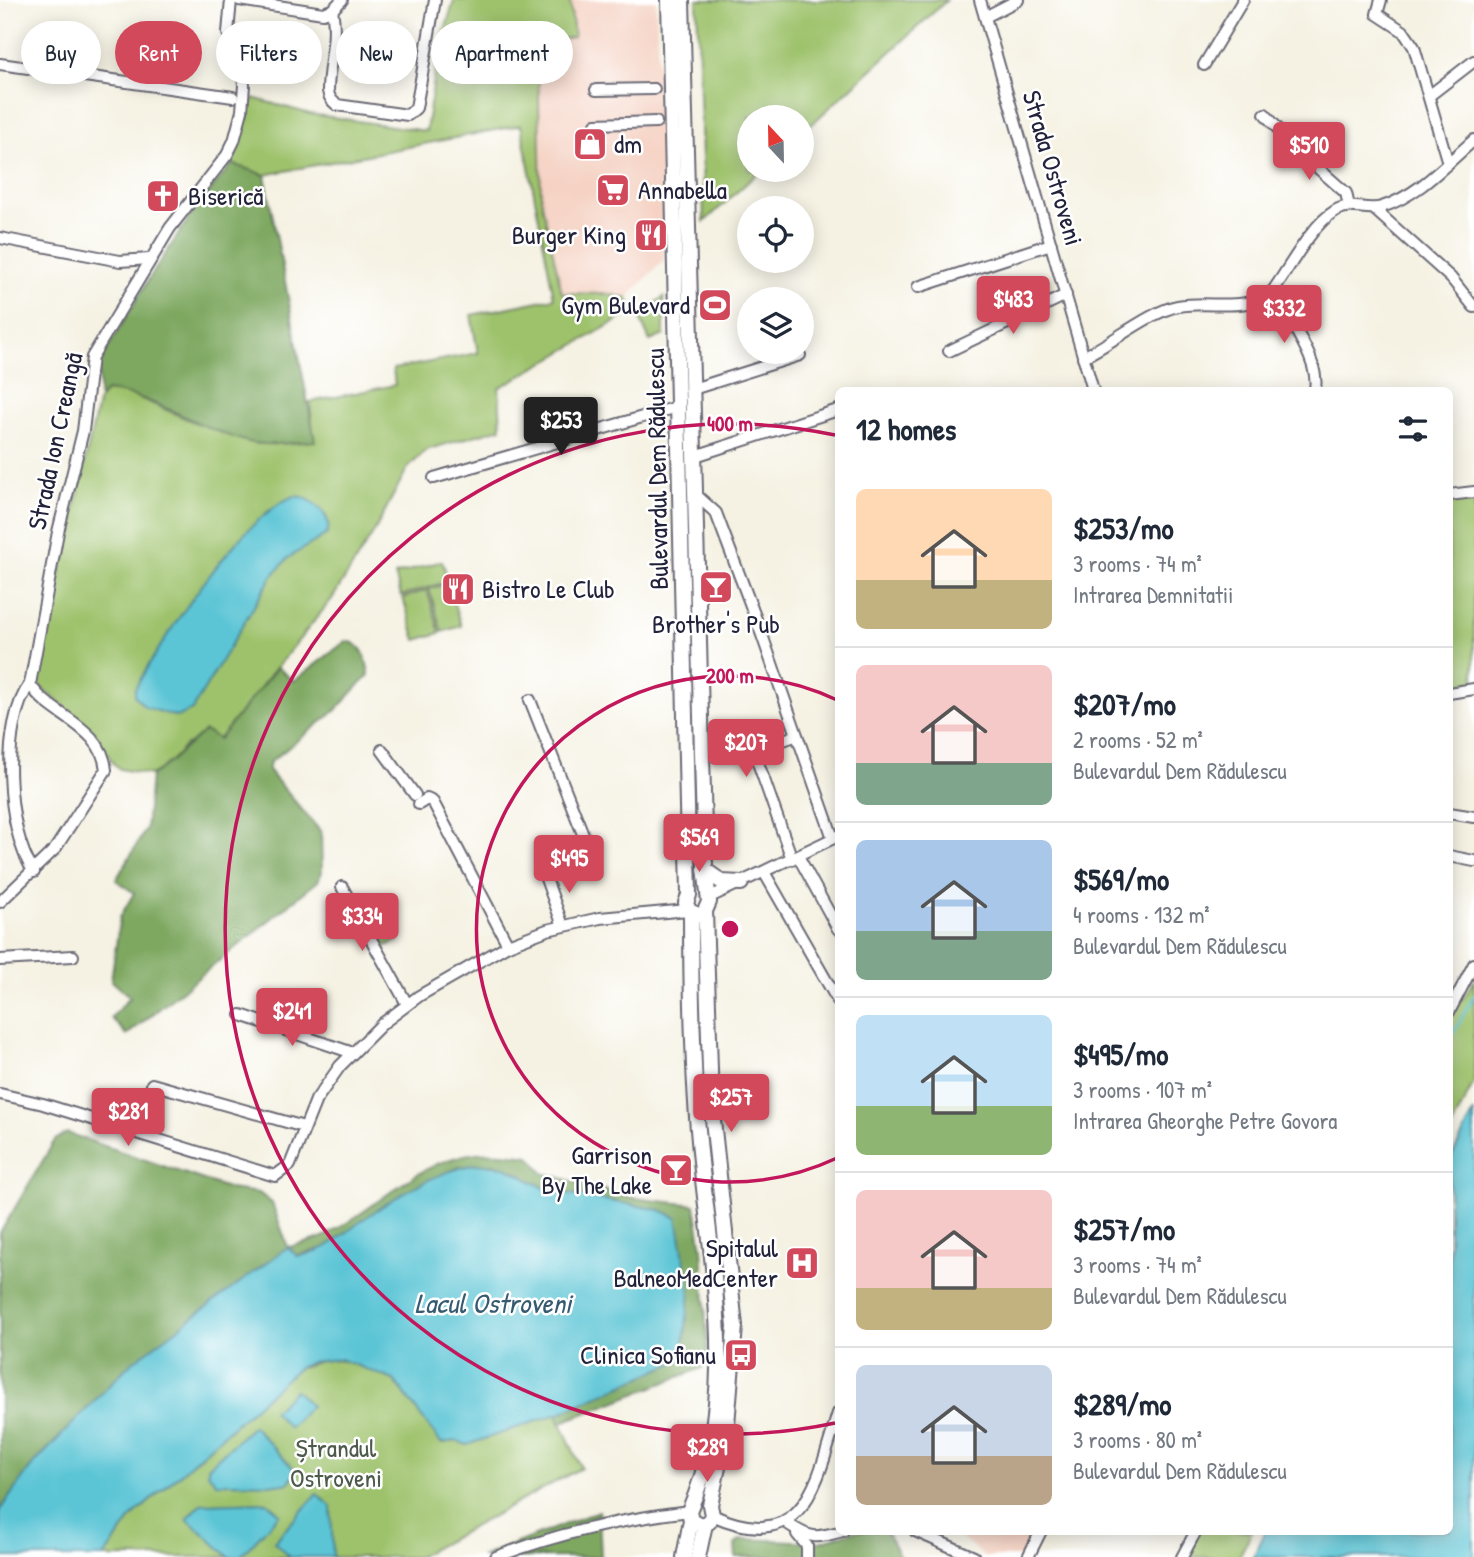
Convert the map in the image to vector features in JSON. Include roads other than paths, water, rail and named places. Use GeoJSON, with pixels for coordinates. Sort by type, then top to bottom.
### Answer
{"type":"FeatureCollection","features":[{"type":"Feature","properties":{"kind":"main road","name":"Bulevardul Dem Rădulescu"},"geometry":{"type":"LineString","coordinates":[[669,0],[682,254],[693,389],[705,870],[696,903]]}},
{"type":"Feature","properties":{"kind":"main road","name":"Bulevardul Dem Rădulescu"},"geometry":{"type":"LineString","coordinates":[[682,0],[680,406],[696,903],[694,1064],[720,1346],[700,1515],[698,1557]]}},
{"type":"Feature","properties":{"kind":"main road"},"geometry":{"type":"LineString","coordinates":[[705,870],[722,882],[741,883]]}},
{"type":"Feature","properties":{"kind":"main road","name":"Bulevardul Dem Rădulescu"},"geometry":{"type":"LineString","coordinates":[[684,1557],[700,1515]]}},
{"type":"Feature","properties":{"kind":"street","name":"Strada Ion Creangă"},"geometry":{"type":"LineString","coordinates":[[34,872],[23,852],[11,780],[17,707],[30,684],[58,531],[83,431],[89,370],[104,335],[150,259],[234,141],[242,111],[244,85],[241,61],[228,33],[231,0]]}},
{"type":"Feature","properties":{"kind":"street"},"geometry":{"type":"LineString","coordinates":[[239,0],[297,4],[319,13],[332,10],[342,0]]}},
{"type":"Feature","properties":{"kind":"street"},"geometry":{"type":"LineString","coordinates":[[332,10],[336,34],[330,97],[337,105],[412,114],[416,108],[435,0]]}},
{"type":"Feature","properties":{"kind":"street","name":"Strada Ostroveni"},"geometry":{"type":"LineString","coordinates":[[980,0],[1092,387]]}},
{"type":"Feature","properties":{"kind":"street"},"geometry":{"type":"LineString","coordinates":[[985,17],[1018,0]]}},
{"type":"Feature","properties":{"kind":"street"},"geometry":{"type":"LineString","coordinates":[[1204,65],[1243,0]]}},
{"type":"Feature","properties":{"kind":"street"},"geometry":{"type":"LineString","coordinates":[[1381,0],[1377,13],[1408,36],[1430,95],[1448,163]]}},
{"type":"Feature","properties":{"kind":"street"},"geometry":{"type":"LineString","coordinates":[[1430,95],[1474,61]]}},
{"type":"Feature","properties":{"kind":"street"},"geometry":{"type":"LineString","coordinates":[[0,64],[233,97]]}},
{"type":"Feature","properties":{"kind":"street"},"geometry":{"type":"LineString","coordinates":[[596,90],[654,89]]}},
{"type":"Feature","properties":{"kind":"street"},"geometry":{"type":"LineString","coordinates":[[1265,114],[1293,146],[1346,193],[1349,206]]}},
{"type":"Feature","properties":{"kind":"street"},"geometry":{"type":"LineString","coordinates":[[596,124],[656,122]]}},
{"type":"Feature","properties":{"kind":"street"},"geometry":{"type":"LineString","coordinates":[[1083,357],[1170,309],[1245,304],[1272,292],[1325,218],[1349,206],[1374,209],[1423,186],[1474,140]]}},
{"type":"Feature","properties":{"kind":"street"},"geometry":{"type":"LineString","coordinates":[[1374,209],[1451,278],[1474,307]]}},
{"type":"Feature","properties":{"kind":"street"},"geometry":{"type":"LineString","coordinates":[[0,238],[110,260],[150,259]]}},
{"type":"Feature","properties":{"kind":"street"},"geometry":{"type":"LineString","coordinates":[[918,287],[1051,244]]}},
{"type":"Feature","properties":{"kind":"street"},"geometry":{"type":"LineString","coordinates":[[1272,292],[1280,301],[1312,366],[1316,378],[1315,387]]}},
{"type":"Feature","properties":{"kind":"street"},"geometry":{"type":"LineString","coordinates":[[949,351],[1066,295]]}},
{"type":"Feature","properties":{"kind":"street"},"geometry":{"type":"LineString","coordinates":[[693,389],[772,364]]}},
{"type":"Feature","properties":{"kind":"street"},"geometry":{"type":"LineString","coordinates":[[434,478],[680,406]]}},
{"type":"Feature","properties":{"kind":"street"},"geometry":{"type":"LineString","coordinates":[[695,456],[835,411]]}},
{"type":"Feature","properties":{"kind":"street"},"geometry":{"type":"LineString","coordinates":[[1453,495],[1474,492]]}},
{"type":"Feature","properties":{"kind":"street"},"geometry":{"type":"LineString","coordinates":[[696,495],[716,513],[762,635],[795,736],[835,835]]}},
{"type":"Feature","properties":{"kind":"street"},"geometry":{"type":"LineString","coordinates":[[0,902],[34,872],[67,833],[106,770],[100,750],[86,731],[40,697],[30,684]]}},
{"type":"Feature","properties":{"kind":"street"},"geometry":{"type":"LineString","coordinates":[[1453,692],[1474,689]]}},
{"type":"Feature","properties":{"kind":"street"},"geometry":{"type":"LineString","coordinates":[[530,701],[592,857],[545,876],[563,926]]}},
{"type":"Feature","properties":{"kind":"street"},"geometry":{"type":"LineString","coordinates":[[795,736],[760,748],[755,757],[795,857],[835,924]]}},
{"type":"Feature","properties":{"kind":"street"},"geometry":{"type":"LineString","coordinates":[[382,750],[417,799],[433,802],[508,946]]}},
{"type":"Feature","properties":{"kind":"street"},"geometry":{"type":"LineString","coordinates":[[1453,814],[1474,817]]}},
{"type":"Feature","properties":{"kind":"street"},"geometry":{"type":"LineString","coordinates":[[0,1094],[43,1104],[270,1176],[286,1171],[326,1084],[353,1052],[407,1004],[508,946],[563,926],[668,911],[696,903],[835,837]]}},
{"type":"Feature","properties":{"kind":"street"},"geometry":{"type":"LineString","coordinates":[[1453,857],[1474,861]]}},
{"type":"Feature","properties":{"kind":"street"},"geometry":{"type":"LineString","coordinates":[[764,872],[835,996]]}},
{"type":"Feature","properties":{"kind":"street"},"geometry":{"type":"LineString","coordinates":[[342,887],[407,1004]]}},
{"type":"Feature","properties":{"kind":"street"},"geometry":{"type":"LineString","coordinates":[[0,960],[73,957]]}},
{"type":"Feature","properties":{"kind":"street"},"geometry":{"type":"LineString","coordinates":[[1453,1004],[1474,964]]}},
{"type":"Feature","properties":{"kind":"street"},"geometry":{"type":"LineString","coordinates":[[241,1015],[353,1052]]}},
{"type":"Feature","properties":{"kind":"street"},"geometry":{"type":"LineString","coordinates":[[152,1084],[304,1127]]}},
{"type":"Feature","properties":{"kind":"street"},"geometry":{"type":"LineString","coordinates":[[496,1557],[547,1538],[625,1519],[700,1515],[747,1530],[769,1530],[788,1524],[808,1503],[835,1422]]}},
{"type":"Feature","properties":{"kind":"street"},"geometry":{"type":"LineString","coordinates":[[788,1524],[806,1536],[815,1538],[835,1533]]}},
{"type":"Feature","properties":{"kind":"street"},"geometry":{"type":"LineString","coordinates":[[788,1524],[804,1540],[807,1557]]}},
{"type":"Feature","properties":{"kind":"street"},"geometry":{"type":"LineString","coordinates":[[924,1535],[974,1557]]}},
{"type":"Feature","properties":{"kind":"street"},"geometry":{"type":"LineString","coordinates":[[1028,1557],[1039,1535]]}},
{"type":"Feature","properties":{"kind":"street"},"geometry":{"type":"LineString","coordinates":[[1182,1557],[1194,1535]]}},
{"type":"Feature","properties":{"kind":"water"},"geometry":{"type":"Polygon","coordinates":[[[295,496],[308,499],[320,508],[327,520],[327,534],[288,558],[272,576],[192,710],[177,717],[145,707],[135,696],[135,689],[206,580],[252,526],[275,507],[295,496]]]}},
{"type":"Feature","properties":{"kind":"water"},"geometry":{"type":"Polygon","coordinates":[[[1474,1112],[1474,1557],[1253,1557],[1264,1535],[1453,1535],[1453,1154],[1474,1112]]]}},
{"type":"Feature","properties":{"kind":"water","name":"Lacul Ostroveni"},"geometry":{"type":"Polygon","coordinates":[[[476,1164],[505,1167],[548,1190],[660,1210],[677,1218],[690,1293],[682,1359],[557,1414],[467,1445],[457,1441],[441,1443],[394,1380],[340,1359],[311,1362],[297,1369],[132,1517],[104,1557],[0,1557],[0,1510],[31,1467],[130,1364],[288,1247],[297,1256],[317,1251],[406,1192],[447,1172],[476,1164]]]}},
{"type":"Feature","properties":{"kind":"water"},"geometry":{"type":"Polygon","coordinates":[[[295,1390],[311,1406],[289,1428],[273,1411],[295,1390]]]}},
{"type":"Feature","properties":{"kind":"water"},"geometry":{"type":"Polygon","coordinates":[[[253,1426],[297,1472],[287,1484],[216,1483],[208,1473],[208,1467],[253,1426]]]}},
{"type":"Feature","properties":{"kind":"water"},"geometry":{"type":"Polygon","coordinates":[[[317,1494],[331,1506],[333,1557],[290,1557],[274,1542],[317,1494]]]}},
{"type":"Feature","properties":{"kind":"water"},"geometry":{"type":"Polygon","coordinates":[[[267,1502],[280,1514],[240,1557],[229,1557],[187,1519],[201,1504],[267,1502]]]}},
{"type":"Feature","properties":{"kind":"waterway"},"geometry":{"type":"LineString","coordinates":[[1453,1034],[1474,995]]}},
{"type":"Feature","properties":{"kind":"place","name":"dm"},"geometry":{"type":"Point","coordinates":[590,144]}},
{"type":"Feature","properties":{"kind":"place","name":"Annabella"},"geometry":{"type":"Point","coordinates":[613,190]}},
{"type":"Feature","properties":{"kind":"place","name":"Biserică"},"geometry":{"type":"Point","coordinates":[163,196]}},
{"type":"Feature","properties":{"kind":"place","name":"Burger King"},"geometry":{"type":"Point","coordinates":[651,235]}},
{"type":"Feature","properties":{"kind":"place","name":"Gym Bulevard"},"geometry":{"type":"Point","coordinates":[715,305]}},
{"type":"Feature","properties":{"kind":"place","name":"Brother's Pub"},"geometry":{"type":"Point","coordinates":[716,587]}},
{"type":"Feature","properties":{"kind":"place","name":"Bistro Le Club"},"geometry":{"type":"Point","coordinates":[458,589]}},
{"type":"Feature","properties":{"kind":"place","name":"Garrison By The Lake"},"geometry":{"type":"Point","coordinates":[676,1170]}},
{"type":"Feature","properties":{"kind":"place","name":"Spitalul BalneoMedCenter"},"geometry":{"type":"Point","coordinates":[802,1263]}},
{"type":"Feature","properties":{"kind":"place","name":"Clinica Sofianu"},"geometry":{"type":"Point","coordinates":[741,1355]}},
{"type":"Feature","properties":{"kind":"park label","name":"Ștrandul Ostroveni"},"geometry":{"type":"Point","coordinates":[336,1463]}}]}
